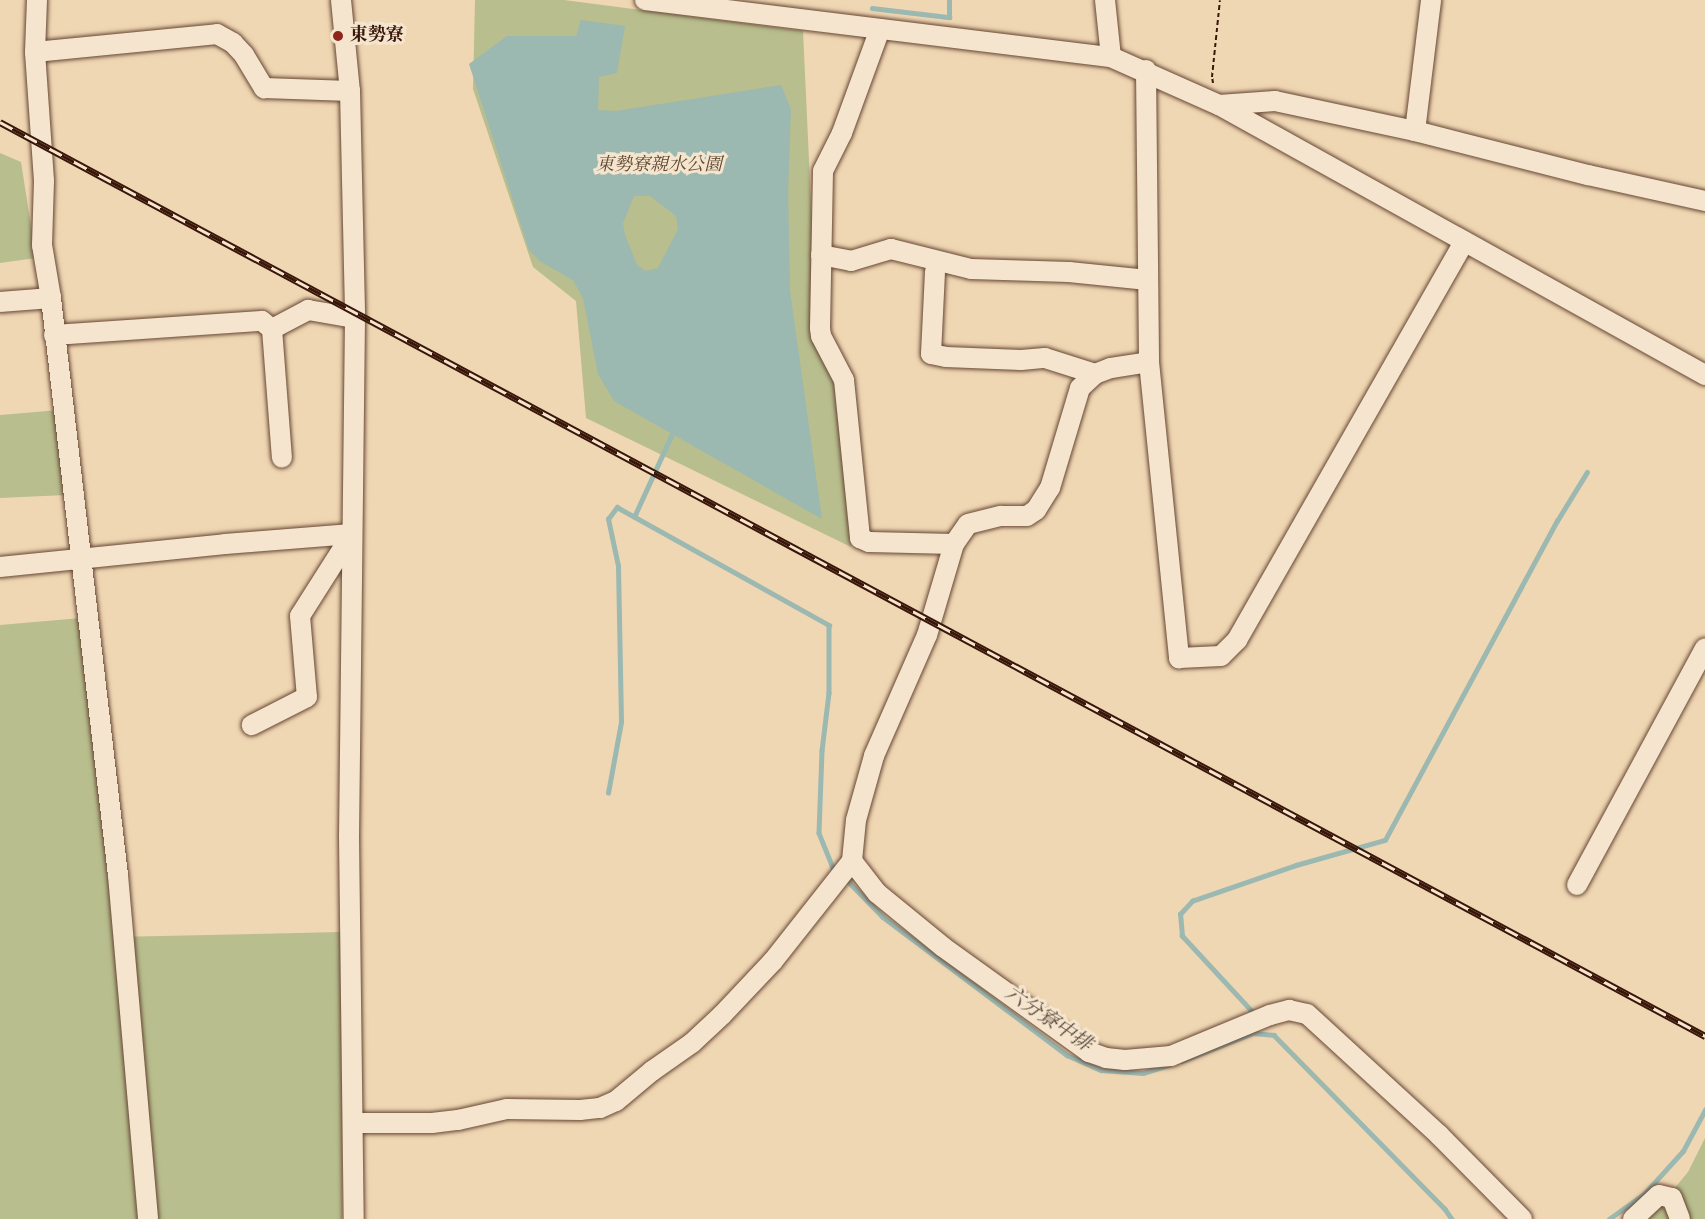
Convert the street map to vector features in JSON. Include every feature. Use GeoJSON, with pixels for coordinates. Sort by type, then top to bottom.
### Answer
{"type":"FeatureCollection","features":[{"type":"Feature","properties":{"kind":"street"},"geometry":{"type":"LineString","coordinates":[[37,0],[35,52],[44,181],[42,245],[51,298],[118,874],[148,1219]]}},
{"type":"Feature","properties":{"kind":"street"},"geometry":{"type":"LineString","coordinates":[[341,0],[350,91],[355,318],[349,836],[354,1219]]}},
{"type":"Feature","properties":{"kind":"street"},"geometry":{"type":"LineString","coordinates":[[645,0],[1111,57],[1146,70],[1219,105],[1705,375]]}},
{"type":"Feature","properties":{"kind":"street"},"geometry":{"type":"LineString","coordinates":[[784,0],[798,19]]}},
{"type":"Feature","properties":{"kind":"street"},"geometry":{"type":"LineString","coordinates":[[1105,0],[1111,57]]}},
{"type":"Feature","properties":{"kind":"street"},"geometry":{"type":"LineString","coordinates":[[1415,131],[1431,0]]}},
{"type":"Feature","properties":{"kind":"street"},"geometry":{"type":"LineString","coordinates":[[880,29],[842,133],[823,171],[821,336],[844,380],[860,538],[869,542],[954,544]]}},
{"type":"Feature","properties":{"kind":"street"},"geometry":{"type":"LineString","coordinates":[[35,52],[217,34],[233,43],[244,55],[264,88],[350,91]]}},
{"type":"Feature","properties":{"kind":"street"},"geometry":{"type":"LineString","coordinates":[[1146,70],[1149,362],[1179,658],[1221,656],[1237,640],[1464,242]]}},
{"type":"Feature","properties":{"kind":"street"},"geometry":{"type":"LineString","coordinates":[[1219,105],[1275,101],[1415,131],[1588,175],[1705,201]]}},
{"type":"Feature","properties":{"kind":"street"},"geometry":{"type":"LineString","coordinates":[[821,255],[851,261],[891,249],[970,269],[1069,272],[1148,280]]}},
{"type":"Feature","properties":{"kind":"street"},"geometry":{"type":"LineString","coordinates":[[935,272],[931,354],[946,357],[1021,360],[1045,358],[1095,374]]}},
{"type":"Feature","properties":{"kind":"street"},"geometry":{"type":"LineString","coordinates":[[0,302],[51,298]]}},
{"type":"Feature","properties":{"kind":"street"},"geometry":{"type":"LineString","coordinates":[[272,329],[308,310],[355,318]]}},
{"type":"Feature","properties":{"kind":"street"},"geometry":{"type":"LineString","coordinates":[[54,335],[261,321],[272,329],[282,458]]}},
{"type":"Feature","properties":{"kind":"street"},"geometry":{"type":"LineString","coordinates":[[353,1123],[432,1123],[458,1120],[507,1109],[580,1110],[600,1107],[616,1101],[652,1071],[692,1043],[722,1015],[774,961],[850,864],[856,820],[874,756],[927,635],[954,544],[968,524],[1002,516],[1027,516],[1036,510],[1050,488],[1080,388],[1095,374],[1122,365],[1149,362]]}},
{"type":"Feature","properties":{"kind":"street"},"geometry":{"type":"LineString","coordinates":[[0,567],[225,544],[352,534]]}},
{"type":"Feature","properties":{"kind":"street"},"geometry":{"type":"LineString","coordinates":[[252,725],[307,697],[300,616],[352,534]]}},
{"type":"Feature","properties":{"kind":"street"},"geometry":{"type":"LineString","coordinates":[[1576,885],[1705,648]]}},
{"type":"Feature","properties":{"kind":"street"},"geometry":{"type":"LineString","coordinates":[[850,864],[877,893],[943,946],[1089,1052],[1106,1058],[1125,1060],[1171,1056],[1270,1015],[1289,1011],[1307,1014],[1439,1135],[1522,1219]]}},
{"type":"Feature","properties":{"kind":"street"},"geometry":{"type":"LineString","coordinates":[[1633,1219],[1659,1195],[1672,1198],[1680,1219]]}},
{"type":"Feature","properties":{"kind":"path"},"geometry":{"type":"LineString","coordinates":[[1219,105],[1212,77],[1220,0]]}},
{"type":"Feature","properties":{"kind":"green space","name":"東勢寮親水公園"},"geometry":{"type":"Polygon","coordinates":[[[475,0],[564,0],[803,31],[817,332],[837,381],[851,547],[586,418],[576,301],[533,267],[473,89],[475,0]]]}},
{"type":"Feature","properties":{"kind":"green space"},"geometry":{"type":"Polygon","coordinates":[[[0,153],[21,162],[36,258],[0,263],[0,153]]]}},
{"type":"Feature","properties":{"kind":"green space"},"geometry":{"type":"Polygon","coordinates":[[[59,410],[66,495],[0,498],[0,415],[59,410]]]}},
{"type":"Feature","properties":{"kind":"green space"},"geometry":{"type":"Polygon","coordinates":[[[81,618],[114,937],[342,932],[342,1219],[0,1219],[0,625],[81,618]]]}},
{"type":"Feature","properties":{"kind":"green space"},"geometry":{"type":"Polygon","coordinates":[[[1705,1138],[1705,1219],[1649,1219],[1688,1172],[1705,1138]]]}},
{"type":"Feature","properties":{"kind":"water","name":"東勢寮親水公園"},"geometry":{"type":"Polygon","coordinates":[[[581,20],[625,26],[617,73],[599,77],[598,110],[616,111],[781,85],[791,109],[788,192],[790,291],[822,519],[614,401],[598,374],[583,298],[573,280],[541,262],[529,250],[469,64],[507,36],[576,36],[581,20]],[[634,196],[623,223],[625,235],[637,265],[646,271],[658,268],[678,229],[676,216],[650,196],[634,196]]]}},
{"type":"Feature","properties":{"kind":"waterway"},"geometry":{"type":"LineString","coordinates":[[872,8],[949,17],[949,0]]}},
{"type":"Feature","properties":{"kind":"waterway"},"geometry":{"type":"LineString","coordinates":[[634,517],[672,434]]}},
{"type":"Feature","properties":{"kind":"waterway"},"geometry":{"type":"LineString","coordinates":[[1256,1016],[1182,936],[1180,914],[1192,901],[1296,865],[1385,840],[1557,521],[1587,472]]}},
{"type":"Feature","properties":{"kind":"waterway"},"geometry":{"type":"LineString","coordinates":[[608,793],[621,722],[618,566],[608,519],[617,507],[829,625],[829,693],[822,751],[819,833],[833,867],[839,872]]}},
{"type":"Feature","properties":{"kind":"waterway","name":"六分寮中排"},"geometry":{"type":"LineString","coordinates":[[845,878],[883,917],[1067,1055],[1101,1070],[1143,1073],[1169,1065]]}},
{"type":"Feature","properties":{"kind":"waterway","name":"六分寮中排"},"geometry":{"type":"LineString","coordinates":[[1182,1061],[1253,1033],[1274,1035],[1445,1209],[1452,1219]]}},
{"type":"Feature","properties":{"kind":"waterway"},"geometry":{"type":"LineString","coordinates":[[1609,1219],[1645,1193],[1683,1151],[1705,1110]]}},
{"type":"Feature","properties":{"kind":"railway"},"geometry":{"type":"LineString","coordinates":[[0,122],[1705,1036]]}},
{"type":"Feature","properties":{"kind":"place","name":"東勢寮"},"geometry":{"type":"Point","coordinates":[338,36]}}]}
